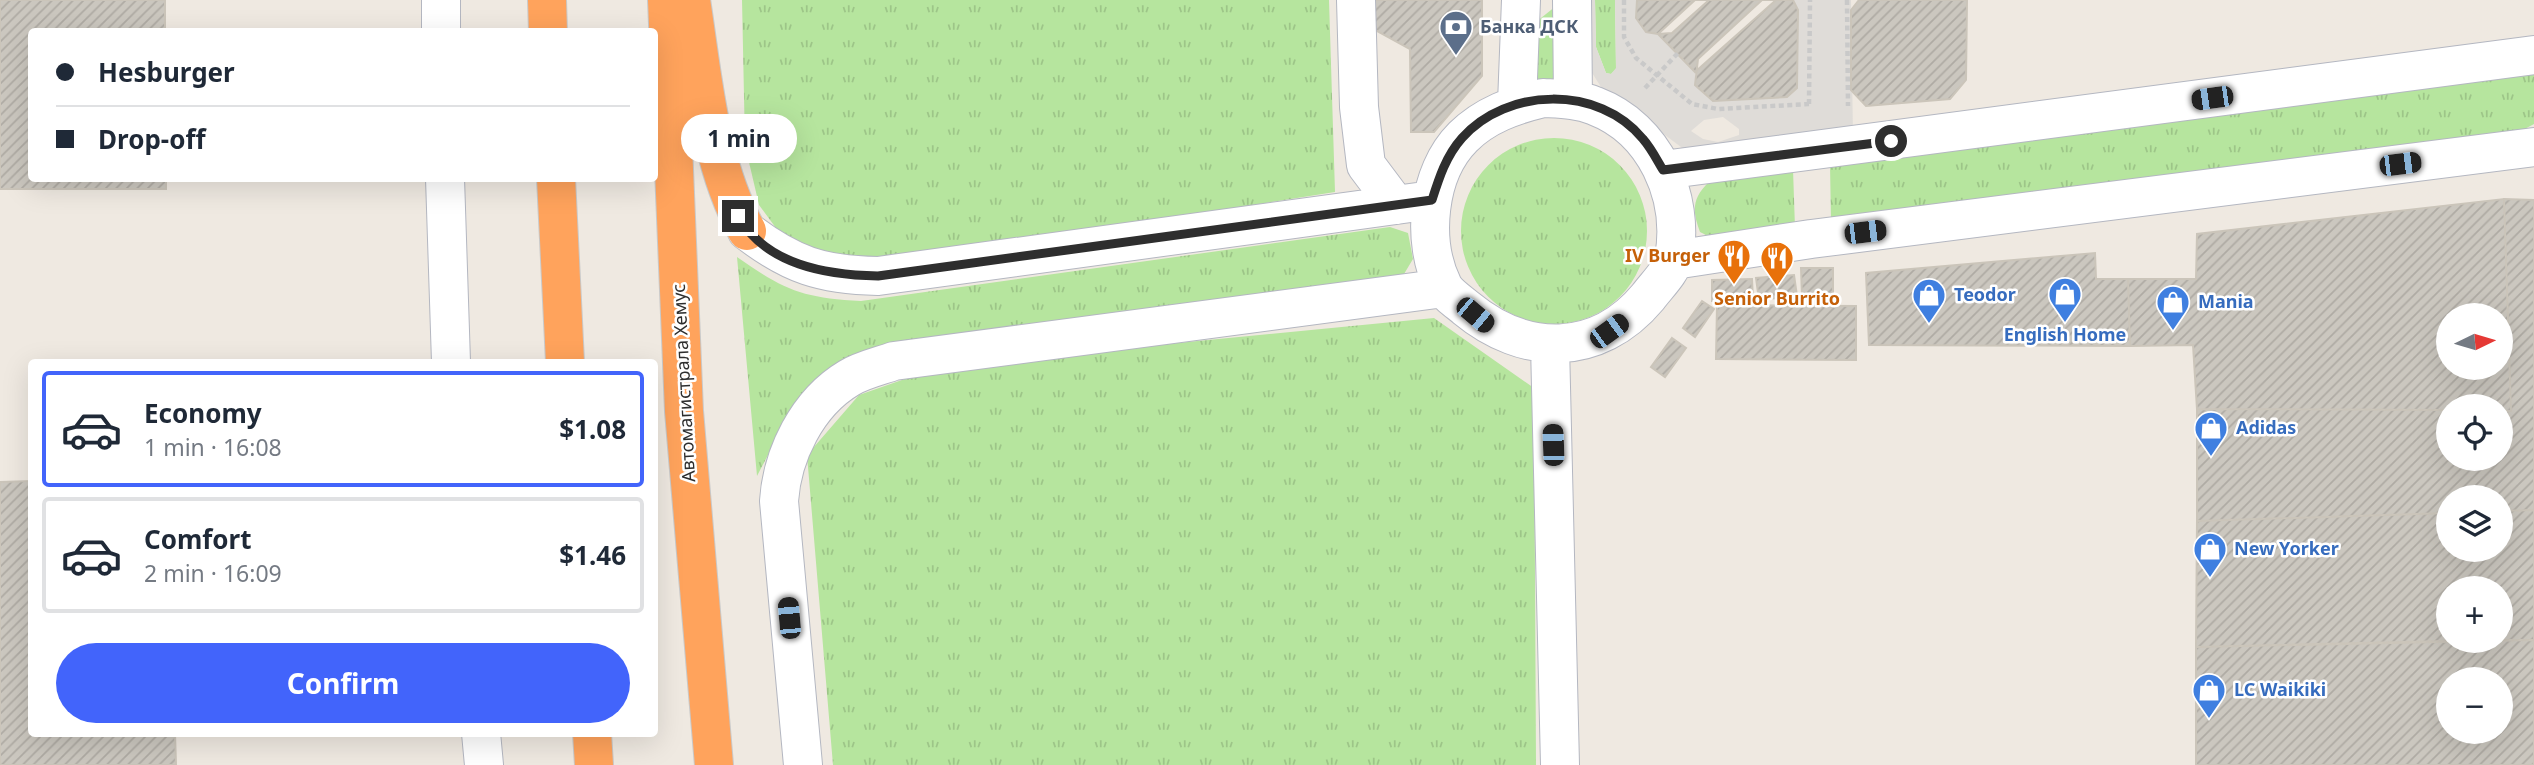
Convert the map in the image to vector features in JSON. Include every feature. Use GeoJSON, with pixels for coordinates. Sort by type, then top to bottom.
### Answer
{"type":"FeatureCollection","features":[{"type":"Feature","properties":{"kind":"highway"},"geometry":{"type":"LineString","coordinates":[[547,0],[548,28]]}},
{"type":"Feature","properties":{"kind":"highway","name":"Автомагистрала Хемус"},"geometry":{"type":"LineString","coordinates":[[667,0],[684,411],[714,765]]}},
{"type":"Feature","properties":{"kind":"highway"},"geometry":{"type":"LineString","coordinates":[[691,0],[706,99],[730,200],[747,231]]}},
{"type":"Feature","properties":{"kind":"highway"},"geometry":{"type":"LineString","coordinates":[[556,182],[565,359]]}},
{"type":"Feature","properties":{"kind":"highway"},"geometry":{"type":"LineString","coordinates":[[592,737],[594,765]]}},
{"type":"Feature","properties":{"kind":"street"},"geometry":{"type":"LineString","coordinates":[[441,0],[441,28]]}},
{"type":"Feature","properties":{"kind":"street"},"geometry":{"type":"LineString","coordinates":[[747,231],[775,253],[806,267],[843,275],[878,276],[1414,202],[1462,137],[1489,116],[1517,104],[1543,99],[1573,100],[1595,106],[1621,119],[1643,138],[1663,170],[1671,190],[1675,218],[1674,260],[1635,312],[1609,331],[1579,341],[1550,345],[1522,340],[1489,326],[1444,288],[1431,238],[1414,202],[1367,165],[1359,107],[1356,0]]}},
{"type":"Feature","properties":{"kind":"street"},"geometry":{"type":"LineString","coordinates":[[1517,104],[1521,0]]}},
{"type":"Feature","properties":{"kind":"street"},"geometry":{"type":"LineString","coordinates":[[1572,0],[1573,100]]}},
{"type":"Feature","properties":{"kind":"street"},"geometry":{"type":"LineString","coordinates":[[1663,170],[2534,55]]}},
{"type":"Feature","properties":{"kind":"street"},"geometry":{"type":"LineString","coordinates":[[1674,260],[1811,239],[2534,147]]}},
{"type":"Feature","properties":{"kind":"street"},"geometry":{"type":"LineString","coordinates":[[445,182],[452,359]]}},
{"type":"Feature","properties":{"kind":"street"},"geometry":{"type":"LineString","coordinates":[[803,765],[779,501],[780,473],[789,450],[806,422],[827,395],[850,377],[894,361],[1444,288]]}},
{"type":"Feature","properties":{"kind":"street"},"geometry":{"type":"LineString","coordinates":[[1550,345],[1560,765]]}},
{"type":"Feature","properties":{"kind":"street"},"geometry":{"type":"LineString","coordinates":[[481,737],[484,765]]}},
{"type":"Feature","properties":{"kind":"path"},"geometry":{"type":"LineString","coordinates":[[1624,0],[1624,37],[1636,58],[1692,104],[1718,109],[1810,104]]}},
{"type":"Feature","properties":{"kind":"path"},"geometry":{"type":"LineString","coordinates":[[1847,0],[1848,118]]}},
{"type":"Feature","properties":{"kind":"green space"},"geometry":{"type":"Polygon","coordinates":[[[742,0],[1329,0],[1335,192],[914,259],[843,262],[787,243],[759,205],[745,145],[742,0]]]}},
{"type":"Feature","properties":{"kind":"green space"},"geometry":{"type":"Polygon","coordinates":[[[1595,0],[1615,0],[1616,69],[1611,74],[1606,73],[1596,47],[1595,0]]]}},
{"type":"Feature","properties":{"kind":"green space"},"geometry":{"type":"Polygon","coordinates":[[[1556,6],[1556,83],[1536,80],[1536,22],[1556,6]]]}},
{"type":"Feature","properties":{"kind":"green space"},"geometry":{"type":"Polygon","coordinates":[[[2534,74],[2534,124],[2521,131],[1831,221],[1830,165],[2534,74]]]}},
{"type":"Feature","properties":{"kind":"green space"},"geometry":{"type":"Polygon","coordinates":[[[1554,138],[1590,145],[1620,165],[1640,195],[1647,231],[1640,267],[1620,297],[1590,317],[1554,324],[1518,317],[1488,297],[1468,267],[1461,231],[1468,195],[1488,165],[1518,145],[1554,138]]]}},
{"type":"Feature","properties":{"kind":"green space"},"geometry":{"type":"Polygon","coordinates":[[[1793,169],[1795,228],[1712,238],[1700,232],[1695,205],[1699,194],[1709,182],[1793,169]]]}},
{"type":"Feature","properties":{"kind":"green space"},"geometry":{"type":"Polygon","coordinates":[[[1390,227],[1408,233],[1413,259],[1404,274],[895,344],[794,405],[757,476],[737,257],[781,285],[794,290],[823,298],[861,301],[1390,227]]]}},
{"type":"Feature","properties":{"kind":"green space"},"geometry":{"type":"Polygon","coordinates":[[[1434,318],[1534,388],[1536,765],[833,765],[807,455],[859,395],[942,366],[1434,318]]]}},
{"type":"Feature","properties":{"kind":"shaded area"},"geometry":{"type":"Polygon","coordinates":[[[1581,0],[1595,0],[1596,47],[1606,73],[1611,74],[1616,68],[1615,0],[1637,0],[1636,18],[1646,32],[1658,34],[1678,53],[1695,72],[1695,85],[1713,101],[1793,0],[1851,0],[1853,137],[1685,150],[1601,87],[1589,68],[1581,0]],[[1723,117],[1704,120],[1691,131],[1703,139],[1718,142],[1739,135],[1739,129],[1723,117]]]}},
{"type":"Feature","properties":{"kind":"building"},"geometry":{"type":"Polygon","coordinates":[[[0,0],[165,0],[165,28],[28,28],[28,182],[166,182],[166,189],[0,189],[0,0]]]}},
{"type":"Feature","properties":{"kind":"building"},"geometry":{"type":"Polygon","coordinates":[[[1374,0],[1482,0],[1482,76],[1434,132],[1411,132],[1410,49],[1375,30],[1374,0]]]}},
{"type":"Feature","properties":{"kind":"building"},"geometry":{"type":"Polygon","coordinates":[[[1637,0],[1709,0],[1672,33],[1658,34],[1646,32],[1636,18],[1637,0]]]}},
{"type":"Feature","properties":{"kind":"building"},"geometry":{"type":"Polygon","coordinates":[[[1695,0],[1776,0],[1695,72],[1658,34],[1695,0]]]}},
{"type":"Feature","properties":{"kind":"building"},"geometry":{"type":"Polygon","coordinates":[[[1762,0],[1793,0],[1798,10],[1797,88],[1787,97],[1713,101],[1695,85],[1698,59],[1762,0]]]}},
{"type":"Feature","properties":{"kind":"building"},"geometry":{"type":"Polygon","coordinates":[[[1859,0],[1967,0],[1966,80],[1950,99],[1866,106],[1851,90],[1851,10],[1859,0]]]}},
{"type":"Feature","properties":{"kind":"building"},"geometry":{"type":"Polygon","coordinates":[[[2504,199],[2507,303],[2436,303],[2436,380],[2510,380],[2510,394],[2436,394],[2436,410],[2197,409],[2193,345],[2130,346],[2128,279],[2196,279],[2197,234],[2504,199]]]}},
{"type":"Feature","properties":{"kind":"building"},"geometry":{"type":"Polygon","coordinates":[[[2504,199],[2534,200],[2534,510],[2513,511],[2513,485],[2436,485],[2436,513],[2197,521],[2197,409],[2436,410],[2436,471],[2513,471],[2513,394],[2510,394],[2510,380],[2513,380],[2513,303],[2507,303],[2504,199]]]}},
{"type":"Feature","properties":{"kind":"building"},"geometry":{"type":"Polygon","coordinates":[[[2095,253],[2096,279],[2128,279],[2130,346],[1869,345],[1866,273],[2095,253]]]}},
{"type":"Feature","properties":{"kind":"building"},"geometry":{"type":"Polygon","coordinates":[[[1801,268],[1833,268],[1833,297],[1802,297],[1801,268]]]}},
{"type":"Feature","properties":{"kind":"building"},"geometry":{"type":"Polygon","coordinates":[[[1794,275],[1797,296],[1759,300],[1756,278],[1794,275]]]}},
{"type":"Feature","properties":{"kind":"building"},"geometry":{"type":"Polygon","coordinates":[[[1752,279],[1753,300],[1712,301],[1712,280],[1752,279]]]}},
{"type":"Feature","properties":{"kind":"building"},"geometry":{"type":"Polygon","coordinates":[[[1702,301],[1714,309],[1695,337],[1683,328],[1702,301]]]}},
{"type":"Feature","properties":{"kind":"building"},"geometry":{"type":"Polygon","coordinates":[[[1717,305],[1856,306],[1856,360],[1716,359],[1717,305]]]}},
{"type":"Feature","properties":{"kind":"building"},"geometry":{"type":"Polygon","coordinates":[[[1672,338],[1686,348],[1665,377],[1651,367],[1672,338]]]}},
{"type":"Feature","properties":{"kind":"building"},"geometry":{"type":"Polygon","coordinates":[[[28,481],[28,737],[175,737],[176,765],[0,765],[0,482],[28,481]]]}},
{"type":"Feature","properties":{"kind":"building"},"geometry":{"type":"Polygon","coordinates":[[[2534,510],[2534,640],[2513,640],[2513,576],[2436,576],[2436,641],[2196,647],[2197,521],[2436,513],[2436,562],[2513,562],[2513,511],[2534,510]]]}},
{"type":"Feature","properties":{"kind":"building"},"geometry":{"type":"Polygon","coordinates":[[[2513,640],[2534,640],[2534,765],[2196,765],[2196,647],[2436,642],[2436,653],[2513,653],[2513,640]]]}},
{"type":"Feature","properties":{"kind":"place","name":"Банка ДСК"},"geometry":{"type":"Point","coordinates":[1456,57]}},
{"type":"Feature","properties":{"kind":"place","name":"IV Burger"},"geometry":{"type":"Point","coordinates":[1734,286]}},
{"type":"Feature","properties":{"kind":"place","name":"Senior Burrito"},"geometry":{"type":"Point","coordinates":[1777,288]}},
{"type":"Feature","properties":{"kind":"place","name":"English Home"},"geometry":{"type":"Point","coordinates":[2065,324]}},
{"type":"Feature","properties":{"kind":"place","name":"Teodor"},"geometry":{"type":"Point","coordinates":[1929,325]}},
{"type":"Feature","properties":{"kind":"place","name":"Mania"},"geometry":{"type":"Point","coordinates":[2173,332]}},
{"type":"Feature","properties":{"kind":"place","name":"Adidas"},"geometry":{"type":"Point","coordinates":[2211,458]}},
{"type":"Feature","properties":{"kind":"place","name":"New Yorker"},"geometry":{"type":"Point","coordinates":[2210,579]}},
{"type":"Feature","properties":{"kind":"place","name":"LC Waikiki"},"geometry":{"type":"Point","coordinates":[2209,720]}},
{"type":"Feature","properties":{"kind":"route"},"geometry":{"type":"LineString","coordinates":[[738,216],[747,231],[775,253],[806,267],[843,275],[878,276],[1432,200],[1443,166],[1462,137],[1489,116],[1517,104],[1543,99],[1573,100],[1595,106],[1621,119],[1643,138],[1663,170],[1891,141]]}}]}
